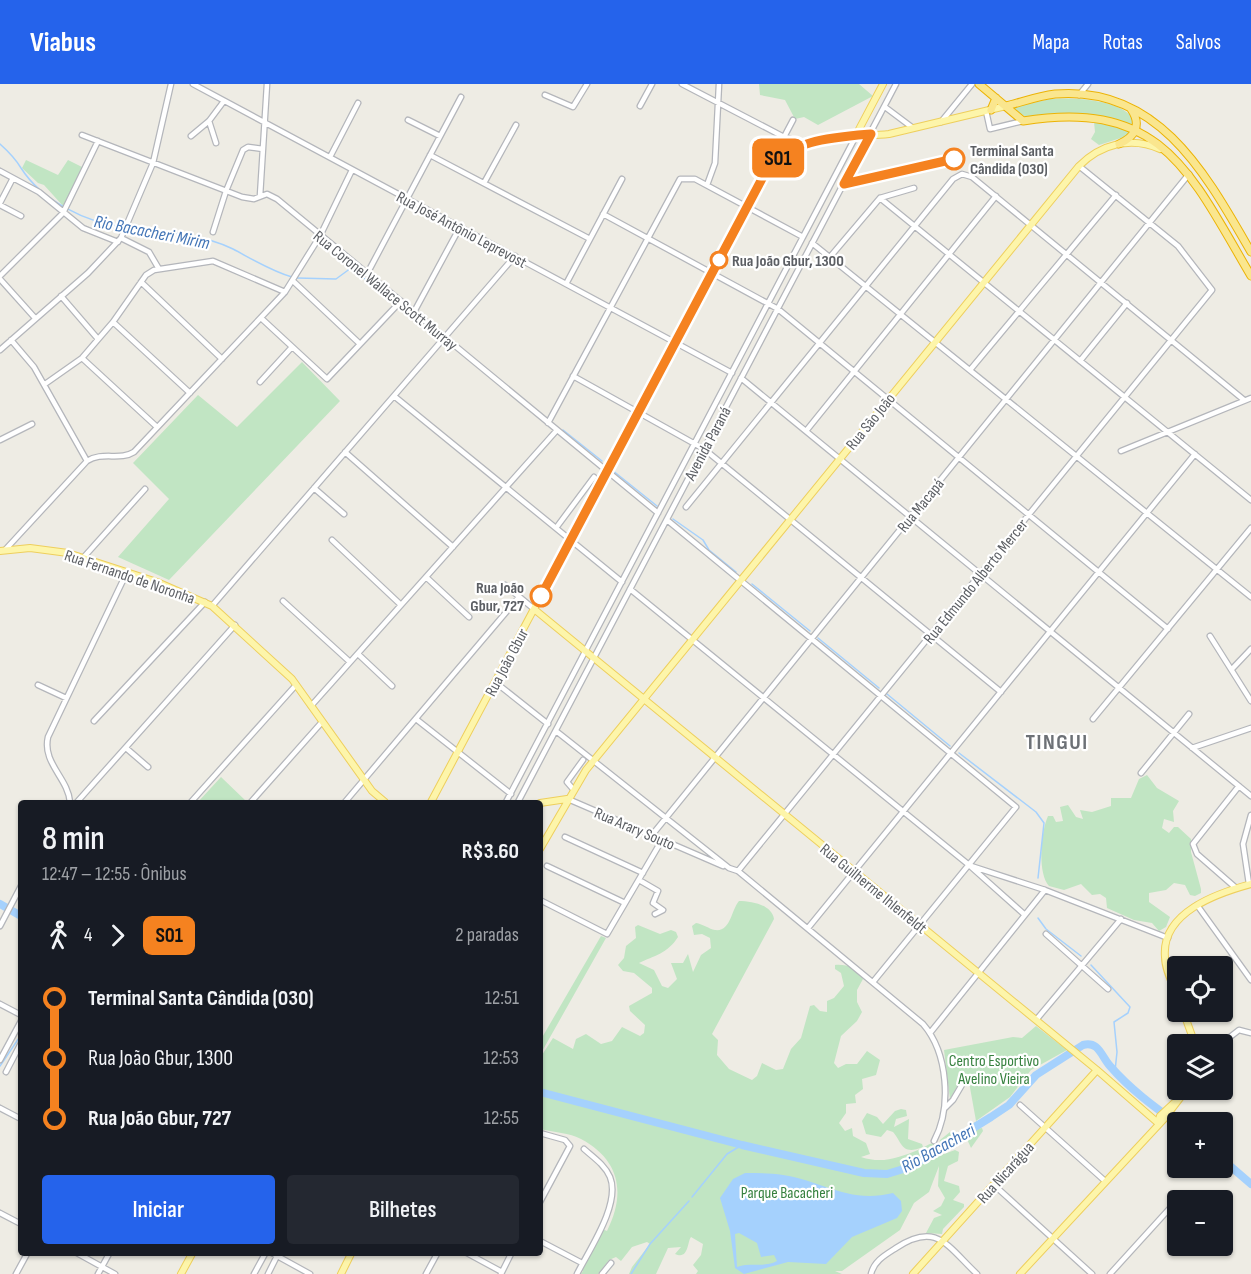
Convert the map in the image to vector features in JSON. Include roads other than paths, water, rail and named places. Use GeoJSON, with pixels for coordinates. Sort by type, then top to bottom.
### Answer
{"type":"FeatureCollection","features":[{"type":"Feature","properties":{"kind":"highway"},"geometry":{"type":"LineString","coordinates":[[979,84],[1023,121],[1076,117],[1115,123],[1136,129],[1158,142],[1189,174],[1251,276]]}},
{"type":"Feature","properties":{"kind":"highway"},"geometry":{"type":"LineString","coordinates":[[1006,106],[1055,94],[1079,95],[1131,109],[1160,126],[1186,150],[1209,181],[1251,252]]}},
{"type":"Feature","properties":{"kind":"highway"},"geometry":{"type":"LineString","coordinates":[[996,98],[1019,102]]}},
{"type":"Feature","properties":{"kind":"highway"},"geometry":{"type":"LineString","coordinates":[[988,110],[996,98]]}},
{"type":"Feature","properties":{"kind":"highway"},"geometry":{"type":"LineString","coordinates":[[1119,144],[1130,138],[1136,129],[1137,120],[1131,109]]}},
{"type":"Feature","properties":{"kind":"main road","name":"Avenida Paraná"},"geometry":{"type":"LineString","coordinates":[[856,135],[883,84]]}},
{"type":"Feature","properties":{"kind":"main road","name":"Rua João Gbur"},"geometry":{"type":"LineString","coordinates":[[432,800],[767,170],[785,153],[807,144],[856,135],[886,134],[1006,106]]}},
{"type":"Feature","properties":{"kind":"main road","name":"Rua São João"},"geometry":{"type":"LineString","coordinates":[[543,843],[583,773],[1080,166],[1098,151],[1119,144],[1150,145],[1176,159]]}},
{"type":"Feature","properties":{"kind":"main road","name":"Rua Fernando de Noronha"},"geometry":{"type":"LineString","coordinates":[[2,550],[39,548],[83,558],[127,572],[209,604],[235,625],[296,685],[364,780],[383,800]]}},
{"type":"Feature","properties":{"kind":"main road","name":"Rua Guilherme Ihlenfeldt"},"geometry":{"type":"LineString","coordinates":[[534,609],[1160,1120]]}},
{"type":"Feature","properties":{"kind":"main road"},"geometry":{"type":"LineString","coordinates":[[543,803],[567,799]]}},
{"type":"Feature","properties":{"kind":"main road"},"geometry":{"type":"LineString","coordinates":[[1167,966],[1165,960],[1168,938],[1182,918],[1197,905],[1250,884]]}},
{"type":"Feature","properties":{"kind":"main road","name":"Rua Nicarágua"},"geometry":{"type":"LineString","coordinates":[[913,1274],[1097,1070]]}},
{"type":"Feature","properties":{"kind":"main road"},"geometry":{"type":"LineString","coordinates":[[1020,1274],[1178,1100]]}},
{"type":"Feature","properties":{"kind":"main road"},"geometry":{"type":"LineString","coordinates":[[181,1274],[191,1256]]}},
{"type":"Feature","properties":{"kind":"main road"},"geometry":{"type":"LineString","coordinates":[[341,1274],[350,1256]]}},
{"type":"Feature","properties":{"kind":"street"},"geometry":{"type":"LineString","coordinates":[[0,350],[120,240],[153,163],[165,119],[171,84]]}},
{"type":"Feature","properties":{"kind":"street","name":"Rua José Antônio Leprevost"},"geometry":{"type":"LineString","coordinates":[[193,84],[732,373]]}},
{"type":"Feature","properties":{"kind":"street"},"geometry":{"type":"LineString","coordinates":[[260,196],[267,84]]}},
{"type":"Feature","properties":{"kind":"street"},"geometry":{"type":"LineString","coordinates":[[545,95],[573,107],[586,84]]}},
{"type":"Feature","properties":{"kind":"street"},"geometry":{"type":"LineString","coordinates":[[640,106],[652,84]]}},
{"type":"Feature","properties":{"kind":"street"},"geometry":{"type":"LineString","coordinates":[[682,84],[784,138],[807,144]]}},
{"type":"Feature","properties":{"kind":"street"},"geometry":{"type":"LineString","coordinates":[[707,185],[715,163],[719,84]]}},
{"type":"Feature","properties":{"kind":"street","name":"Avenida Paraná"},"geometry":{"type":"LineString","coordinates":[[507,800],[548,724],[630,589],[896,84]]}},
{"type":"Feature","properties":{"kind":"street"},"geometry":{"type":"LineString","coordinates":[[942,122],[972,84]]}},
{"type":"Feature","properties":{"kind":"street"},"geometry":{"type":"LineString","coordinates":[[1079,95],[1088,84]]}},
{"type":"Feature","properties":{"kind":"street"},"geometry":{"type":"LineString","coordinates":[[367,274],[461,97]]}},
{"type":"Feature","properties":{"kind":"street"},"geometry":{"type":"LineString","coordinates":[[190,136],[209,121],[224,101]]}},
{"type":"Feature","properties":{"kind":"street"},"geometry":{"type":"LineString","coordinates":[[330,157],[358,103]]}},
{"type":"Feature","properties":{"kind":"street"},"geometry":{"type":"LineString","coordinates":[[885,107],[913,128]]}},
{"type":"Feature","properties":{"kind":"street"},"geometry":{"type":"LineString","coordinates":[[988,110],[990,129],[1023,121]]}},
{"type":"Feature","properties":{"kind":"street"},"geometry":{"type":"LineString","coordinates":[[408,120],[440,136]]}},
{"type":"Feature","properties":{"kind":"street"},"geometry":{"type":"LineString","coordinates":[[785,153],[784,138],[793,120]]}},
{"type":"Feature","properties":{"kind":"street"},"geometry":{"type":"LineString","coordinates":[[209,121],[216,142]]}},
{"type":"Feature","properties":{"kind":"street"},"geometry":{"type":"LineString","coordinates":[[484,183],[516,126]]}},
{"type":"Feature","properties":{"kind":"street"},"geometry":{"type":"LineString","coordinates":[[82,135],[250,199],[267,194]]}},
{"type":"Feature","properties":{"kind":"street","name":"Avenida Paraná"},"geometry":{"type":"LineString","coordinates":[[519,800],[556,731],[622,582],[856,135]]}},
{"type":"Feature","properties":{"kind":"street"},"geometry":{"type":"LineString","coordinates":[[35,318],[0,277],[63,211],[98,141]]}},
{"type":"Feature","properties":{"kind":"street"},"geometry":{"type":"LineString","coordinates":[[213,231],[226,191],[244,148],[263,149]]}},
{"type":"Feature","properties":{"kind":"street"},"geometry":{"type":"LineString","coordinates":[[430,155],[590,239]]}},
{"type":"Feature","properties":{"kind":"street"},"geometry":{"type":"LineString","coordinates":[[1080,166],[1150,222]]}},
{"type":"Feature","properties":{"kind":"street"},"geometry":{"type":"LineString","coordinates":[[2,550],[87,461],[105,454],[131,454],[285,292],[320,236],[352,170]]}},
{"type":"Feature","properties":{"kind":"street"},"geometry":{"type":"LineString","coordinates":[[0,171],[39,192],[83,228],[149,252],[159,269]]}},
{"type":"Feature","properties":{"kind":"street"},"geometry":{"type":"LineString","coordinates":[[686,507],[865,285],[953,179],[962,174],[972,177],[996,196],[1244,400]]}},
{"type":"Feature","properties":{"kind":"street","name":"Rua Macapá"},"geometry":{"type":"LineString","coordinates":[[652,835],[1189,174]]}},
{"type":"Feature","properties":{"kind":"street"},"geometry":{"type":"LineString","coordinates":[[548,423],[678,182],[688,177],[707,185],[803,237]]}},
{"type":"Feature","properties":{"kind":"street"},"geometry":{"type":"LineString","coordinates":[[14,178],[0,204],[21,216]]}},
{"type":"Feature","properties":{"kind":"street"},"geometry":{"type":"LineString","coordinates":[[566,284],[622,179]]}},
{"type":"Feature","properties":{"kind":"street","name":"Rua Coronel Wallace Scott Murray"},"geometry":{"type":"LineString","coordinates":[[261,185],[267,194],[401,301],[658,513]]}},
{"type":"Feature","properties":{"kind":"street"},"geometry":{"type":"LineString","coordinates":[[830,257],[880,198],[914,188]]}},
{"type":"Feature","properties":{"kind":"street"},"geometry":{"type":"LineString","coordinates":[[970,370],[1116,195]]}},
{"type":"Feature","properties":{"kind":"street"},"geometry":{"type":"LineString","coordinates":[[806,431],[996,196]]}},
{"type":"Feature","properties":{"kind":"street"},"geometry":{"type":"LineString","coordinates":[[880,198],[1251,500]]}},
{"type":"Feature","properties":{"kind":"street"},"geometry":{"type":"LineString","coordinates":[[603,214],[778,309],[1167,629]]}},
{"type":"Feature","properties":{"kind":"street","name":"Rua Edmundo Alberto Mercer"},"geometry":{"type":"LineString","coordinates":[[738,871],[1212,290],[1184,252],[1150,222]]}},
{"type":"Feature","properties":{"kind":"street"},"geometry":{"type":"LineString","coordinates":[[414,312],[460,227]]}},
{"type":"Feature","properties":{"kind":"street"},"geometry":{"type":"LineString","coordinates":[[812,243],[1251,597]]}},
{"type":"Feature","properties":{"kind":"street"},"geometry":{"type":"LineString","coordinates":[[94,721],[209,604],[314,488],[514,256]]}},
{"type":"Feature","properties":{"kind":"street"},"geometry":{"type":"LineString","coordinates":[[45,384],[81,358],[114,322],[148,273],[159,269],[213,261],[285,292]]}},
{"type":"Feature","properties":{"kind":"street"},"geometry":{"type":"LineString","coordinates":[[294,279],[360,344]]}},
{"type":"Feature","properties":{"kind":"street"},"geometry":{"type":"LineString","coordinates":[[141,282],[222,359]]}},
{"type":"Feature","properties":{"kind":"street"},"geometry":{"type":"LineString","coordinates":[[61,296],[98,339]]}},
{"type":"Feature","properties":{"kind":"street"},"geometry":{"type":"LineString","coordinates":[[261,318],[327,379],[401,301]]}},
{"type":"Feature","properties":{"kind":"street"},"geometry":{"type":"LineString","coordinates":[[1080,361],[1127,303]]}},
{"type":"Feature","properties":{"kind":"street"},"geometry":{"type":"LineString","coordinates":[[114,322],[190,393]]}},
{"type":"Feature","properties":{"kind":"street"},"geometry":{"type":"LineString","coordinates":[[11,340],[28,359],[45,384],[87,461]]}},
{"type":"Feature","properties":{"kind":"street"},"geometry":{"type":"LineString","coordinates":[[260,382],[292,347]]}},
{"type":"Feature","properties":{"kind":"street"},"geometry":{"type":"LineString","coordinates":[[81,358],[157,427]]}},
{"type":"Feature","properties":{"kind":"street"},"geometry":{"type":"LineString","coordinates":[[573,376],[704,449],[1000,692]]}},
{"type":"Feature","properties":{"kind":"street"},"geometry":{"type":"LineString","coordinates":[[741,378],[1251,796]]}},
{"type":"Feature","properties":{"kind":"street"},"geometry":{"type":"LineString","coordinates":[[394,396],[622,582]]}},
{"type":"Feature","properties":{"kind":"street"},"geometry":{"type":"LineString","coordinates":[[1121,451],[1251,398]]}},
{"type":"Feature","properties":{"kind":"street"},"geometry":{"type":"LineString","coordinates":[[1,438],[32,424]]}},
{"type":"Feature","properties":{"kind":"street"},"geometry":{"type":"LineString","coordinates":[[311,706],[557,430]]}},
{"type":"Feature","properties":{"kind":"street"},"geometry":{"type":"LineString","coordinates":[[345,452],[453,547]]}},
{"type":"Feature","properties":{"kind":"street"},"geometry":{"type":"LineString","coordinates":[[808,928],[1195,454]]}},
{"type":"Feature","properties":{"kind":"street"},"geometry":{"type":"LineString","coordinates":[[556,528],[594,477]]}},
{"type":"Feature","properties":{"kind":"street"},"geometry":{"type":"LineString","coordinates":[[314,488],[344,514]]}},
{"type":"Feature","properties":{"kind":"street"},"geometry":{"type":"LineString","coordinates":[[83,558],[145,489]]}},
{"type":"Feature","properties":{"kind":"street"},"geometry":{"type":"LineString","coordinates":[[667,520],[1016,807],[873,982]]}},
{"type":"Feature","properties":{"kind":"street"},"geometry":{"type":"LineString","coordinates":[[1094,719],[1251,528]]}},
{"type":"Feature","properties":{"kind":"street"},"geometry":{"type":"LineString","coordinates":[[332,540],[401,605]]}},
{"type":"Feature","properties":{"kind":"street"},"geometry":{"type":"LineString","coordinates":[[70,800],[67,789],[46,750],[48,737],[127,572]]}},
{"type":"Feature","properties":{"kind":"street"},"geometry":{"type":"LineString","coordinates":[[426,578],[469,617]]}},
{"type":"Feature","properties":{"kind":"street"},"geometry":{"type":"LineString","coordinates":[[505,585],[534,609]]}},
{"type":"Feature","properties":{"kind":"street"},"geometry":{"type":"LineString","coordinates":[[630,589],[969,865],[1025,915]]}},
{"type":"Feature","properties":{"kind":"street"},"geometry":{"type":"LineString","coordinates":[[347,800],[519,597]]}},
{"type":"Feature","properties":{"kind":"street"},"geometry":{"type":"LineString","coordinates":[[283,601],[350,662]]}},
{"type":"Feature","properties":{"kind":"street"},"geometry":{"type":"LineString","coordinates":[[80,800],[235,625]]}},
{"type":"Feature","properties":{"kind":"street"},"geometry":{"type":"LineString","coordinates":[[1210,636],[1233,668],[1251,701]]}},
{"type":"Feature","properties":{"kind":"street"},"geometry":{"type":"LineString","coordinates":[[1233,668],[1251,649]]}},
{"type":"Feature","properties":{"kind":"street"},"geometry":{"type":"LineString","coordinates":[[358,654],[392,686]]}},
{"type":"Feature","properties":{"kind":"street"},"geometry":{"type":"LineString","coordinates":[[495,682],[548,724]]}},
{"type":"Feature","properties":{"kind":"street"},"geometry":{"type":"LineString","coordinates":[[38,685],[66,698]]}},
{"type":"Feature","properties":{"kind":"street"},"geometry":{"type":"LineString","coordinates":[[193,800],[296,685]]}},
{"type":"Feature","properties":{"kind":"street"},"geometry":{"type":"LineString","coordinates":[[1141,773],[1189,714]]}},
{"type":"Feature","properties":{"kind":"street"},"geometry":{"type":"LineString","coordinates":[[416,719],[511,794]]}},
{"type":"Feature","properties":{"kind":"street"},"geometry":{"type":"LineString","coordinates":[[253,800],[322,722]]}},
{"type":"Feature","properties":{"kind":"street"},"geometry":{"type":"LineString","coordinates":[[1192,748],[1251,728]]}},
{"type":"Feature","properties":{"kind":"street"},"geometry":{"type":"LineString","coordinates":[[556,731],[729,868]]}},
{"type":"Feature","properties":{"kind":"street"},"geometry":{"type":"LineString","coordinates":[[126,748],[148,767]]}},
{"type":"Feature","properties":{"kind":"street"},"geometry":{"type":"LineString","coordinates":[[573,789],[567,782],[583,760]]}},
{"type":"Feature","properties":{"kind":"street"},"geometry":{"type":"LineString","coordinates":[[574,772],[583,773]]}},
{"type":"Feature","properties":{"kind":"street"},"geometry":{"type":"LineString","coordinates":[[1236,888],[1197,854],[1193,844],[1239,786]]}},
{"type":"Feature","properties":{"kind":"street","name":"Rua Arary Souto"},"geometry":{"type":"LineString","coordinates":[[567,799],[738,871]]}},
{"type":"Feature","properties":{"kind":"street"},"geometry":{"type":"LineString","coordinates":[[1250,884],[1244,844],[1251,815]]}},
{"type":"Feature","properties":{"kind":"street"},"geometry":{"type":"LineString","coordinates":[[565,837],[643,873]]}},
{"type":"Feature","properties":{"kind":"street"},"geometry":{"type":"LineString","coordinates":[[543,902],[607,934],[662,840]]}},
{"type":"Feature","properties":{"kind":"street"},"geometry":{"type":"LineString","coordinates":[[969,865],[1045,890],[1168,938]]}},
{"type":"Feature","properties":{"kind":"street"},"geometry":{"type":"LineString","coordinates":[[548,866],[625,903]]}},
{"type":"Feature","properties":{"kind":"street"},"geometry":{"type":"LineString","coordinates":[[738,871],[873,982],[930,1033],[942,1071],[945,1108],[934,1141]]}},
{"type":"Feature","properties":{"kind":"street"},"geometry":{"type":"LineString","coordinates":[[639,880],[658,891],[653,903],[663,910],[655,914]]}},
{"type":"Feature","properties":{"kind":"street"},"geometry":{"type":"LineString","coordinates":[[930,1033],[1045,890]]}},
{"type":"Feature","properties":{"kind":"street"},"geometry":{"type":"LineString","coordinates":[[0,926],[18,892]]}},
{"type":"Feature","properties":{"kind":"street"},"geometry":{"type":"LineString","coordinates":[[1197,905],[1250,976]]}},
{"type":"Feature","properties":{"kind":"street"},"geometry":{"type":"LineString","coordinates":[[1036,1020],[1121,920]]}},
{"type":"Feature","properties":{"kind":"street"},"geometry":{"type":"LineString","coordinates":[[1046,934],[1108,989]]}},
{"type":"Feature","properties":{"kind":"street"},"geometry":{"type":"LineString","coordinates":[[0,1004],[18,1013]]}},
{"type":"Feature","properties":{"kind":"street"},"geometry":{"type":"LineString","coordinates":[[0,1060],[18,1027]]}},
{"type":"Feature","properties":{"kind":"street"},"geometry":{"type":"LineString","coordinates":[[1233,1035],[1239,1030],[1251,1033]]}},
{"type":"Feature","properties":{"kind":"street"},"geometry":{"type":"LineString","coordinates":[[6,1072],[18,1049]]}},
{"type":"Feature","properties":{"kind":"street"},"geometry":{"type":"LineString","coordinates":[[945,1108],[954,1100],[963,1083]]}},
{"type":"Feature","properties":{"kind":"street"},"geometry":{"type":"LineString","coordinates":[[1020,1106],[1105,1181]]}},
{"type":"Feature","properties":{"kind":"street"},"geometry":{"type":"LineString","coordinates":[[0,1108],[18,1117]]}},
{"type":"Feature","properties":{"kind":"street"},"geometry":{"type":"LineString","coordinates":[[543,1134],[570,1144],[570,1148],[543,1197]]}},
{"type":"Feature","properties":{"kind":"street"},"geometry":{"type":"LineString","coordinates":[[577,1274],[607,1215],[612,1188],[610,1177],[584,1149]]}},
{"type":"Feature","properties":{"kind":"street"},"geometry":{"type":"LineString","coordinates":[[994,1185],[1092,1274]]}},
{"type":"Feature","properties":{"kind":"street"},"geometry":{"type":"LineString","coordinates":[[1110,1274],[1167,1211]]}},
{"type":"Feature","properties":{"kind":"street"},"geometry":{"type":"LineString","coordinates":[[0,1213],[18,1222]]}},
{"type":"Feature","properties":{"kind":"street"},"geometry":{"type":"LineString","coordinates":[[871,1274],[881,1258],[914,1237],[928,1235],[942,1242],[977,1274]]}},
{"type":"Feature","properties":{"kind":"street"},"geometry":{"type":"LineString","coordinates":[[543,1243],[582,1263]]}},
{"type":"Feature","properties":{"kind":"street"},"geometry":{"type":"LineString","coordinates":[[16,1274],[26,1256]]}},
{"type":"Feature","properties":{"kind":"street"},"geometry":{"type":"LineString","coordinates":[[82,1256],[115,1274]]}},
{"type":"Feature","properties":{"kind":"street"},"geometry":{"type":"LineString","coordinates":[[98,1274],[108,1256]]}},
{"type":"Feature","properties":{"kind":"street"},"geometry":{"type":"LineString","coordinates":[[254,1274],[265,1256]]}},
{"type":"Feature","properties":{"kind":"street"},"geometry":{"type":"LineString","coordinates":[[268,1274],[277,1256]]}},
{"type":"Feature","properties":{"kind":"street"},"geometry":{"type":"LineString","coordinates":[[281,1256],[310,1274]]}},
{"type":"Feature","properties":{"kind":"street"},"geometry":{"type":"LineString","coordinates":[[426,1274],[436,1256]]}},
{"type":"Feature","properties":{"kind":"street"},"geometry":{"type":"LineString","coordinates":[[472,1256],[501,1273],[510,1256]]}},
{"type":"Feature","properties":{"kind":"street"},"geometry":{"type":"LineString","coordinates":[[602,1274],[611,1263]]}},
{"type":"Feature","properties":{"kind":"water"},"geometry":{"type":"Polygon","coordinates":[[[745,1173],[774,1174],[797,1178],[849,1194],[877,1196],[893,1193],[901,1201],[902,1211],[897,1218],[852,1237],[826,1264],[788,1262],[744,1274],[735,1268],[730,1231],[720,1198],[733,1179],[745,1173]],[[739,1233],[735,1234],[737,1267],[777,1261],[774,1255],[761,1257],[757,1243],[739,1233]]]}},
{"type":"Feature","properties":{"kind":"waterway","name":"Rio Bacacheri Mirim"},"geometry":{"type":"LineString","coordinates":[[0,144],[30,180],[53,200],[95,221],[124,227]]}},
{"type":"Feature","properties":{"kind":"waterway","name":"Rio Bacacheri Mirim"},"geometry":{"type":"LineString","coordinates":[[129,228],[182,234],[209,240],[292,277]]}},
{"type":"Feature","properties":{"kind":"waterway","name":"Rio Bacacheri Mirim"},"geometry":{"type":"LineString","coordinates":[[297,278],[336,279],[351,268],[414,317]]}},
{"type":"Feature","properties":{"kind":"waterway","name":"Rio Bacacheri Mirim"},"geometry":{"type":"LineString","coordinates":[[563,430],[602,461]]}},
{"type":"Feature","properties":{"kind":"waterway","name":"Rio Bacacheri Mirim"},"geometry":{"type":"LineString","coordinates":[[612,470],[657,506]]}},
{"type":"Feature","properties":{"kind":"waterway","name":"Rio Bacacheri Mirim"},"geometry":{"type":"LineString","coordinates":[[673,519],[703,540],[709,550],[736,572]]}},
{"type":"Feature","properties":{"kind":"waterway","name":"Rio Bacacheri Mirim"},"geometry":{"type":"LineString","coordinates":[[752,584],[810,631]]}},
{"type":"Feature","properties":{"kind":"waterway","name":"Rio Bacacheri Mirim"},"geometry":{"type":"LineString","coordinates":[[818,638],[879,688]]}},
{"type":"Feature","properties":{"kind":"waterway","name":"Rio Bacacheri Mirim"},"geometry":{"type":"LineString","coordinates":[[887,694],[950,746]]}},
{"type":"Feature","properties":{"kind":"waterway","name":"Rio Bacacheri Mirim"},"geometry":{"type":"LineString","coordinates":[[959,753],[1036,812],[1044,823],[1038,878]]}},
{"type":"Feature","properties":{"kind":"waterway","name":"Rio Bacacheri"},"geometry":{"type":"LineString","coordinates":[[0,904],[18,914]]}},
{"type":"Feature","properties":{"kind":"waterway","name":"Rio Bacacheri Mirim"},"geometry":{"type":"LineString","coordinates":[[1038,918],[1046,929],[1081,956]]}},
{"type":"Feature","properties":{"kind":"waterway","name":"Rio Bacacheri Mirim"},"geometry":{"type":"LineString","coordinates":[[1091,965],[1130,1007],[1128,1013],[1114,1022],[1117,1052],[1115,1071]]}},
{"type":"Feature","properties":{"kind":"waterway"},"geometry":{"type":"LineString","coordinates":[[0,1066],[18,1039]]}},
{"type":"Feature","properties":{"kind":"waterway","name":"Rio Bacacheri"},"geometry":{"type":"LineString","coordinates":[[543,1093],[742,1145],[864,1173],[887,1174],[910,1167],[991,1117],[1009,1105],[1036,1075],[1088,1044],[1096,1047],[1110,1066],[1134,1090],[1167,1116]]}},
{"type":"Feature","properties":{"kind":"waterway"},"geometry":{"type":"LineString","coordinates":[[692,1197],[727,1154],[742,1145]]}},
{"type":"Feature","properties":{"kind":"waterway","name":"Rio Bacacheri"},"geometry":{"type":"LineString","coordinates":[[1233,1168],[1251,1184]]}},
{"type":"Feature","properties":{"kind":"waterway"},"geometry":{"type":"LineString","coordinates":[[631,1274],[650,1244],[689,1201]]}},
{"type":"Feature","properties":{"kind":"place","name":"Terminal Santa Cândida (030)"},"geometry":{"type":"Point","coordinates":[954,159]}},
{"type":"Feature","properties":{"kind":"place","name":"Rua João Gbur, 1300"},"geometry":{"type":"Point","coordinates":[719,260]}},
{"type":"Feature","properties":{"kind":"place","name":"Rua João Gbur, 727"},"geometry":{"type":"Point","coordinates":[541,596]}},
{"type":"Feature","properties":{"kind":"district","name":"TINGUI"},"geometry":{"type":"Point","coordinates":[1057,741]}},
{"type":"Feature","properties":{"kind":"park label","name":"Centro Esportivo Avelino Vieira"},"geometry":{"type":"Point","coordinates":[994,1069]}},
{"type":"Feature","properties":{"kind":"park label","name":"Parque Bacacheri"},"geometry":{"type":"Point","coordinates":[787,1192]}}]}
